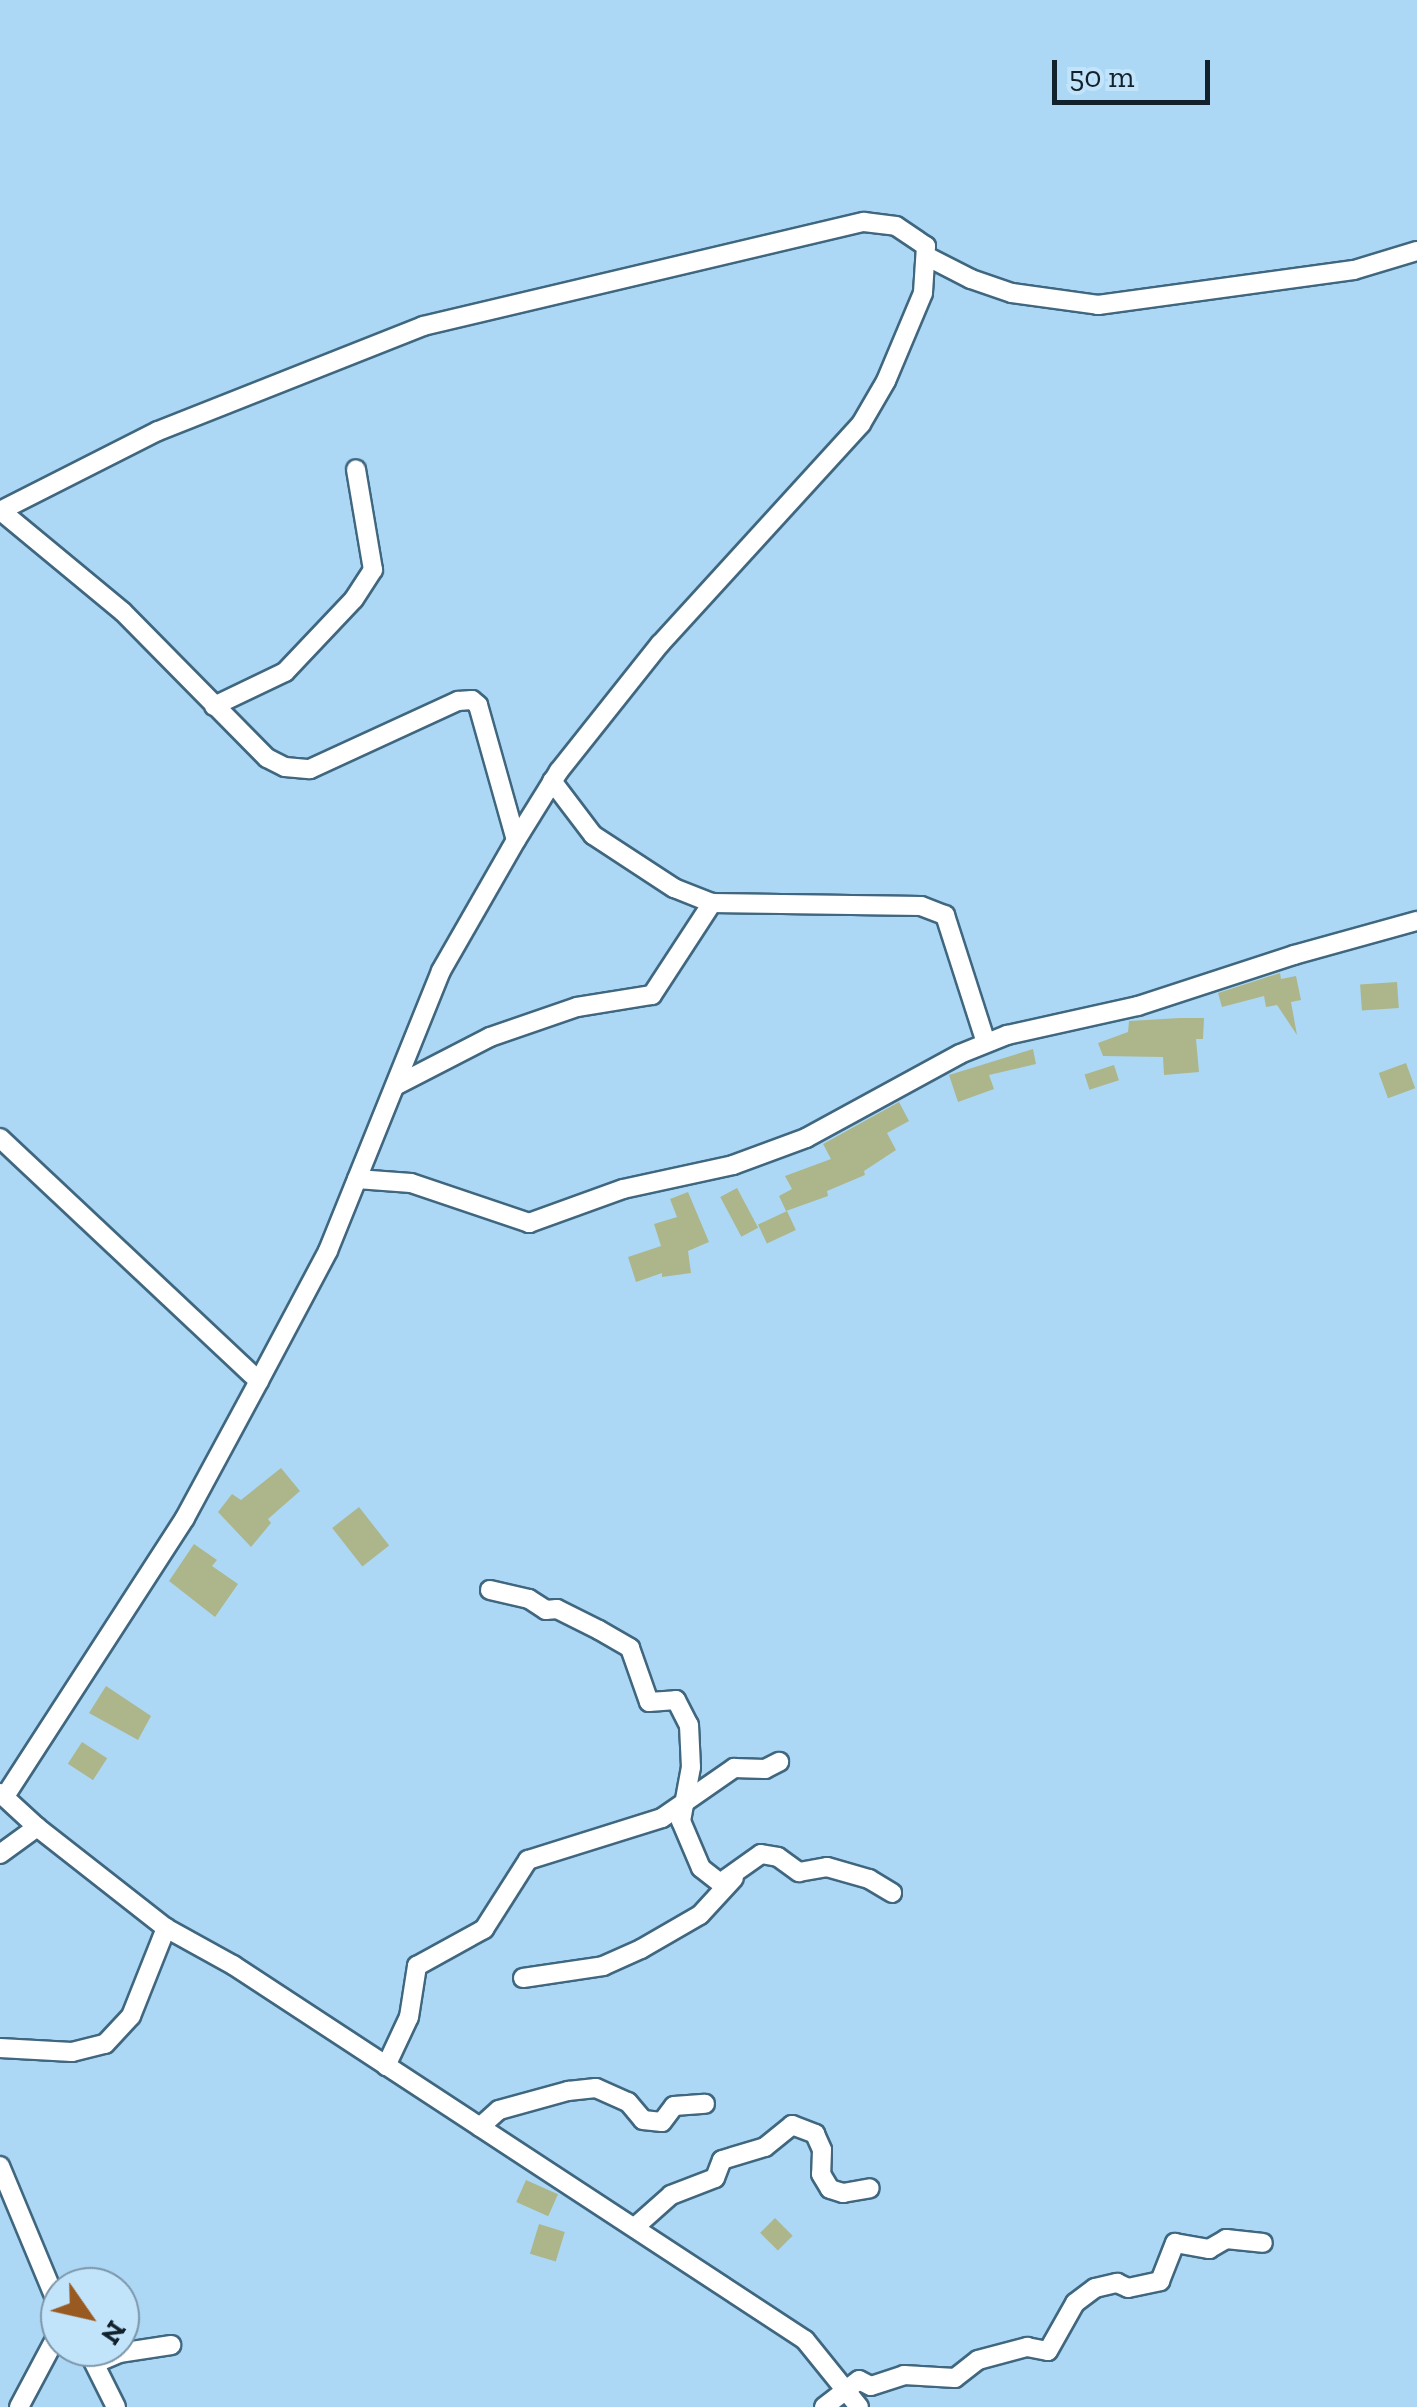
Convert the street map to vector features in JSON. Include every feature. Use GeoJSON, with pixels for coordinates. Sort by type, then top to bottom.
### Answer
{"type":"FeatureCollection","features":[{"type":"Feature","properties":{"kind":"street"},"geometry":{"type":"LineString","coordinates":[[516,840],[478,706],[472,700],[458,701],[310,769],[296,770],[267,758],[123,612],[0,511],[158,431],[423,326],[864,222],[910,231],[926,246],[924,293],[886,381],[861,424],[660,644],[552,781],[442,972],[328,1251],[185,1518],[2,1795],[166,1928],[233,1966],[805,2340],[859,2407]]}},
{"type":"Feature","properties":{"kind":"street"},"geometry":{"type":"LineString","coordinates":[[928,257],[971,280],[1012,293],[1098,305],[1354,270],[1417,251]]}},
{"type":"Feature","properties":{"kind":"street"},"geometry":{"type":"LineString","coordinates":[[214,706],[284,672],[354,599],[373,570],[356,469]]}},
{"type":"Feature","properties":{"kind":"street"},"geometry":{"type":"LineString","coordinates":[[552,781],[592,835],[674,888],[712,903],[934,908],[952,926],[986,1044]]}},
{"type":"Feature","properties":{"kind":"street"},"geometry":{"type":"LineString","coordinates":[[395,1086],[490,1037],[577,1007],[652,995],[712,903]]}},
{"type":"Feature","properties":{"kind":"street"},"geometry":{"type":"LineString","coordinates":[[358,1179],[411,1182],[530,1223],[623,1189],[733,1165],[806,1138],[986,1044],[1138,1006],[1417,921]]}},
{"type":"Feature","properties":{"kind":"street"},"geometry":{"type":"LineString","coordinates":[[0,1138],[259,1381]]}},
{"type":"Feature","properties":{"kind":"street"},"geometry":{"type":"LineString","coordinates":[[490,1590],[529,1599],[546,1610],[557,1609],[630,1648],[649,1702],[676,1700],[689,1725],[686,1803],[681,1821],[700,1868],[720,1882],[738,1874]]}},
{"type":"Feature","properties":{"kind":"street"},"geometry":{"type":"LineString","coordinates":[[386,2066],[409,2017],[416,1966],[484,1930],[528,1860],[662,1818],[734,1768],[766,1769],[779,1762]]}},
{"type":"Feature","properties":{"kind":"street"},"geometry":{"type":"LineString","coordinates":[[0,1854],[37,1827]]}},
{"type":"Feature","properties":{"kind":"street"},"geometry":{"type":"LineString","coordinates":[[522,1978],[603,1966],[642,1949],[700,1915],[762,1854],[778,1857],[799,1872],[827,1867],[869,1879],[892,1892]]}},
{"type":"Feature","properties":{"kind":"street"},"geometry":{"type":"LineString","coordinates":[[0,2048],[72,2052],[105,2044],[131,2016],[166,1928]]}},
{"type":"Feature","properties":{"kind":"street"},"geometry":{"type":"LineString","coordinates":[[480,2128],[499,2110],[568,2090],[596,2088],[628,2102],[643,2120],[662,2122],[674,2106],[705,2104]]}},
{"type":"Feature","properties":{"kind":"street"},"geometry":{"type":"LineString","coordinates":[[635,2228],[671,2195],[715,2178],[722,2160],[765,2146],[792,2125],[815,2134],[822,2150],[821,2174],[830,2189],[843,2194],[870,2188]]}},
{"type":"Feature","properties":{"kind":"street"},"geometry":{"type":"LineString","coordinates":[[0,2166],[42,2267]]}},
{"type":"Feature","properties":{"kind":"street"},"geometry":{"type":"LineString","coordinates":[[824,2407],[843,2388],[858,2380],[871,2386],[904,2375],[955,2378],[978,2360],[1027,2346],[1048,2351],[1075,2303],[1095,2288],[1117,2283],[1128,2288],[1160,2281],[1175,2243],[1209,2249],[1226,2239],[1263,2243]]}},
{"type":"Feature","properties":{"kind":"street"},"geometry":{"type":"LineString","coordinates":[[140,2350],[172,2345]]}},
{"type":"Feature","properties":{"kind":"street"},"geometry":{"type":"LineString","coordinates":[[19,2407],[40,2367]]}},
{"type":"Feature","properties":{"kind":"street"},"geometry":{"type":"LineString","coordinates":[[97,2367],[116,2407]]}},
{"type":"Feature","properties":{"kind":"building"},"geometry":{"type":"Polygon","coordinates":[[[1280,973],[1281,979],[1296,976],[1301,1000],[1291,1002],[1297,1035],[1277,1005],[1266,1007],[1264,996],[1222,1007],[1218,993],[1280,973]]]}},
{"type":"Feature","properties":{"kind":"building"},"geometry":{"type":"Polygon","coordinates":[[[1397,982],[1399,1008],[1362,1011],[1360,985],[1397,982]]]}},
{"type":"Feature","properties":{"kind":"building"},"geometry":{"type":"Polygon","coordinates":[[[1204,1018],[1203,1039],[1196,1039],[1199,1072],[1164,1075],[1163,1057],[1103,1056],[1098,1043],[1128,1032],[1129,1021],[1204,1018]]]}},
{"type":"Feature","properties":{"kind":"building"},"geometry":{"type":"Polygon","coordinates":[[[1033,1049],[1036,1064],[989,1075],[994,1089],[958,1102],[949,1075],[1033,1049]]]}},
{"type":"Feature","properties":{"kind":"building"},"geometry":{"type":"Polygon","coordinates":[[[1406,1063],[1415,1088],[1388,1098],[1379,1073],[1406,1063]]]}},
{"type":"Feature","properties":{"kind":"building"},"geometry":{"type":"Polygon","coordinates":[[[1114,1065],[1119,1080],[1089,1090],[1085,1075],[1114,1065]]]}},
{"type":"Feature","properties":{"kind":"building"},"geometry":{"type":"Polygon","coordinates":[[[899,1102],[909,1121],[887,1133],[896,1150],[864,1171],[865,1175],[827,1191],[828,1196],[786,1211],[779,1196],[792,1189],[785,1176],[831,1159],[823,1144],[899,1102]]]}},
{"type":"Feature","properties":{"kind":"building"},"geometry":{"type":"Polygon","coordinates":[[[737,1188],[758,1228],[741,1237],[720,1197],[737,1188]]]}},
{"type":"Feature","properties":{"kind":"building"},"geometry":{"type":"Polygon","coordinates":[[[688,1192],[709,1242],[688,1251],[691,1273],[662,1277],[662,1273],[636,1282],[628,1257],[661,1246],[654,1224],[677,1217],[670,1199],[688,1192]]]}},
{"type":"Feature","properties":{"kind":"building"},"geometry":{"type":"Polygon","coordinates":[[[787,1211],[796,1230],[767,1244],[758,1225],[787,1211]]]}},
{"type":"Feature","properties":{"kind":"building"},"geometry":{"type":"Polygon","coordinates":[[[281,1468],[300,1491],[268,1519],[271,1523],[251,1547],[218,1512],[232,1494],[241,1500],[281,1468]]]}},
{"type":"Feature","properties":{"kind":"building"},"geometry":{"type":"Polygon","coordinates":[[[359,1507],[389,1546],[362,1567],[332,1528],[359,1507]]]}},
{"type":"Feature","properties":{"kind":"building"},"geometry":{"type":"Polygon","coordinates":[[[194,1544],[217,1560],[212,1566],[238,1584],[215,1617],[169,1581],[194,1544]]]}},
{"type":"Feature","properties":{"kind":"building"},"geometry":{"type":"Polygon","coordinates":[[[106,1686],[151,1716],[138,1740],[89,1713],[106,1686]]]}},
{"type":"Feature","properties":{"kind":"building"},"geometry":{"type":"Polygon","coordinates":[[[82,1742],[107,1758],[93,1780],[68,1764],[82,1742]]]}},
{"type":"Feature","properties":{"kind":"building"},"geometry":{"type":"Polygon","coordinates":[[[526,2180],[558,2194],[548,2216],[516,2202],[526,2180]]]}},
{"type":"Feature","properties":{"kind":"building"},"geometry":{"type":"Polygon","coordinates":[[[775,2218],[793,2236],[778,2251],[760,2233],[775,2218]]]}},
{"type":"Feature","properties":{"kind":"building"},"geometry":{"type":"Polygon","coordinates":[[[539,2224],[565,2232],[556,2262],[530,2254],[539,2224]]]}}]}
